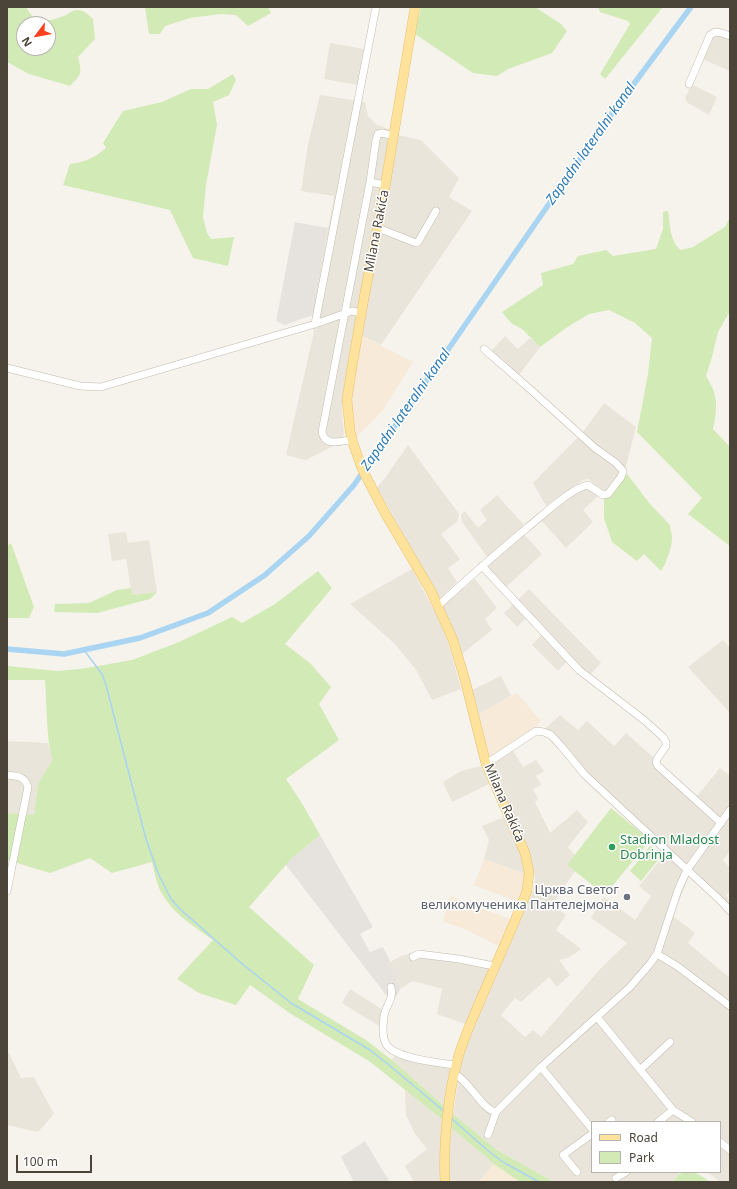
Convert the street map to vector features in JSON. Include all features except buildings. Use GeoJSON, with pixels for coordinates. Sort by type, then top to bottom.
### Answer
{"type":"FeatureCollection","features":[{"type":"Feature","properties":{"kind":"main road","name":"Milana Rakića"},"geometry":{"type":"LineString","coordinates":[[415,7],[386,185],[361,313],[347,398],[347,411],[351,440],[370,484],[438,606],[453,640],[486,764],[525,853],[529,872],[527,891],[463,1042],[455,1069],[447,1124],[445,1182]]}},
{"type":"Feature","properties":{"kind":"street"},"geometry":{"type":"LineString","coordinates":[[315,324],[376,7]]}},
{"type":"Feature","properties":{"kind":"street"},"geometry":{"type":"LineString","coordinates":[[689,84],[710,35],[715,32],[730,36]]}},
{"type":"Feature","properties":{"kind":"street"},"geometry":{"type":"LineString","coordinates":[[351,440],[329,442],[325,440],[322,432],[378,134],[382,133],[394,136]]}},
{"type":"Feature","properties":{"kind":"street"},"geometry":{"type":"LineString","coordinates":[[370,182],[386,185]]}},
{"type":"Feature","properties":{"kind":"street"},"geometry":{"type":"LineString","coordinates":[[378,228],[416,243],[436,211]]}},
{"type":"Feature","properties":{"kind":"street"},"geometry":{"type":"LineString","coordinates":[[7,368],[80,386],[101,387],[315,324],[352,311],[361,313]]}},
{"type":"Feature","properties":{"kind":"street"},"geometry":{"type":"LineString","coordinates":[[438,606],[482,566],[552,507],[582,486],[588,485],[603,495],[608,494],[621,477],[623,471],[616,463],[595,448],[484,350]]}},
{"type":"Feature","properties":{"kind":"street"},"geometry":{"type":"LineString","coordinates":[[482,566],[579,670],[644,720],[663,737],[666,742],[666,746],[657,759],[656,762],[658,766],[721,823]]}},
{"type":"Feature","properties":{"kind":"street"},"geometry":{"type":"LineString","coordinates":[[486,764],[536,732],[544,732],[551,735],[585,775],[730,911]]}},
{"type":"Feature","properties":{"kind":"street"},"geometry":{"type":"LineString","coordinates":[[7,775],[20,776],[24,779],[28,787],[7,890]]}},
{"type":"Feature","properties":{"kind":"street"},"geometry":{"type":"LineString","coordinates":[[488,1135],[496,1112],[541,1067],[638,978],[650,964],[657,954],[687,870],[730,810]]}},
{"type":"Feature","properties":{"kind":"street"},"geometry":{"type":"LineString","coordinates":[[680,887],[684,883],[698,880]]}},
{"type":"Feature","properties":{"kind":"street"},"geometry":{"type":"LineString","coordinates":[[413,957],[419,954],[459,959],[494,966]]}},
{"type":"Feature","properties":{"kind":"street"},"geometry":{"type":"LineString","coordinates":[[657,954],[677,966],[730,1006]]}},
{"type":"Feature","properties":{"kind":"street"},"geometry":{"type":"LineString","coordinates":[[391,987],[392,997],[384,1016],[384,1036],[386,1044],[392,1050],[411,1058],[455,1069],[489,1109],[496,1112]]}},
{"type":"Feature","properties":{"kind":"street"},"geometry":{"type":"LineString","coordinates":[[597,1017],[673,1110],[690,1121]]}},
{"type":"Feature","properties":{"kind":"street"},"geometry":{"type":"LineString","coordinates":[[640,1070],[670,1042]]}},
{"type":"Feature","properties":{"kind":"street"},"geometry":{"type":"LineString","coordinates":[[541,1067],[591,1128]]}},
{"type":"Feature","properties":{"kind":"street"},"geometry":{"type":"LineString","coordinates":[[659,1121],[673,1110]]}},
{"type":"Feature","properties":{"kind":"street"},"geometry":{"type":"LineString","coordinates":[[577,1172],[564,1155],[591,1135]]}},
{"type":"Feature","properties":{"kind":"street"},"geometry":{"type":"LineString","coordinates":[[721,1143],[730,1150]]}},
{"type":"Feature","properties":{"kind":"street"},"geometry":{"type":"LineString","coordinates":[[616,1178],[624,1173]]}},
{"type":"Feature","properties":{"kind":"shaded area"},"geometry":{"type":"Polygon","coordinates":[[[718,34],[730,39],[730,71],[702,59],[710,39],[718,34]]]}},
{"type":"Feature","properties":{"kind":"shaded area"},"geometry":{"type":"Polygon","coordinates":[[[330,43],[364,49],[358,85],[324,79],[330,43]]]}},
{"type":"Feature","properties":{"kind":"shaded area"},"geometry":{"type":"Polygon","coordinates":[[[691,84],[717,97],[709,115],[688,103],[685,99],[691,84]]]}},
{"type":"Feature","properties":{"kind":"shaded area"},"geometry":{"type":"Polygon","coordinates":[[[320,95],[365,102],[368,116],[377,125],[391,130],[344,395],[342,412],[344,432],[342,446],[333,446],[306,460],[286,455],[314,332],[312,318],[334,196],[301,191],[308,144],[320,95]]]}},
{"type":"Feature","properties":{"kind":"shaded area"},"geometry":{"type":"Polygon","coordinates":[[[398,135],[421,140],[459,178],[449,197],[472,211],[381,345],[362,336],[398,135]]]}},
{"type":"Feature","properties":{"kind":"shaded area"},"geometry":{"type":"Polygon","coordinates":[[[295,222],[328,228],[313,315],[284,325],[276,321],[295,222]]]}},
{"type":"Feature","properties":{"kind":"shaded area"},"geometry":{"type":"Polygon","coordinates":[[[362,336],[413,362],[383,410],[356,438],[352,417],[351,391],[362,336]]]}},
{"type":"Feature","properties":{"kind":"shaded area"},"geometry":{"type":"Polygon","coordinates":[[[505,336],[518,349],[530,338],[540,347],[519,375],[491,351],[505,336]]]}},
{"type":"Feature","properties":{"kind":"shaded area"},"geometry":{"type":"Polygon","coordinates":[[[604,403],[636,427],[626,466],[622,474],[607,490],[602,490],[588,479],[583,480],[546,506],[533,483],[583,432],[604,403]]]}},
{"type":"Feature","properties":{"kind":"shaded area"},"geometry":{"type":"Polygon","coordinates":[[[408,445],[459,514],[457,522],[441,534],[460,559],[448,568],[457,582],[439,599],[377,487],[408,445]]]}},
{"type":"Feature","properties":{"kind":"shaded area"},"geometry":{"type":"Polygon","coordinates":[[[581,488],[587,488],[599,495],[583,510],[593,522],[566,548],[540,519],[581,488]]]}},
{"type":"Feature","properties":{"kind":"shaded area"},"geometry":{"type":"Polygon","coordinates":[[[497,495],[524,525],[488,558],[462,522],[461,515],[465,511],[478,528],[487,520],[480,510],[497,495]]]}},
{"type":"Feature","properties":{"kind":"shaded area"},"geometry":{"type":"Polygon","coordinates":[[[126,532],[128,543],[149,540],[157,592],[132,595],[126,559],[112,561],[108,534],[126,532]]]}},
{"type":"Feature","properties":{"kind":"shaded area"},"geometry":{"type":"Polygon","coordinates":[[[523,533],[542,554],[505,588],[484,566],[523,533]]]}},
{"type":"Feature","properties":{"kind":"shaded area"},"geometry":{"type":"Polygon","coordinates":[[[412,569],[437,616],[448,642],[461,689],[432,700],[416,670],[395,644],[350,604],[412,569]]]}},
{"type":"Feature","properties":{"kind":"shaded area"},"geometry":{"type":"Polygon","coordinates":[[[475,579],[497,608],[485,619],[492,630],[461,655],[441,606],[475,579]]]}},
{"type":"Feature","properties":{"kind":"shaded area"},"geometry":{"type":"Polygon","coordinates":[[[529,589],[601,663],[587,678],[568,660],[558,671],[532,645],[543,633],[527,617],[517,627],[504,613],[529,589]]]}},
{"type":"Feature","properties":{"kind":"shaded area"},"geometry":{"type":"Polygon","coordinates":[[[723,640],[730,648],[730,713],[688,667],[723,640]]]}},
{"type":"Feature","properties":{"kind":"shaded area"},"geometry":{"type":"Polygon","coordinates":[[[501,676],[511,696],[479,714],[472,690],[501,676]]]}},
{"type":"Feature","properties":{"kind":"shaded area"},"geometry":{"type":"Polygon","coordinates":[[[517,693],[541,721],[535,729],[490,760],[479,714],[517,693]]]}},
{"type":"Feature","properties":{"kind":"shaded area"},"geometry":{"type":"Polygon","coordinates":[[[560,715],[578,730],[587,721],[614,746],[626,733],[697,796],[720,768],[730,776],[730,851],[723,860],[730,868],[730,891],[726,895],[730,902],[730,908],[589,776],[572,753],[546,728],[560,715]]]}},
{"type":"Feature","properties":{"kind":"shaded area"},"geometry":{"type":"Polygon","coordinates":[[[7,741],[48,743],[52,760],[38,784],[34,815],[7,813],[7,741]]]}},
{"type":"Feature","properties":{"kind":"shaded area"},"geometry":{"type":"Polygon","coordinates":[[[512,749],[523,767],[536,760],[544,771],[536,776],[541,785],[533,789],[538,799],[535,802],[550,833],[577,810],[588,822],[568,847],[575,855],[567,865],[575,871],[552,905],[566,915],[556,930],[581,949],[570,957],[559,960],[570,975],[557,987],[549,977],[521,1002],[515,998],[501,1015],[525,1037],[533,1030],[541,1037],[601,968],[627,943],[591,918],[604,897],[635,920],[651,896],[639,886],[665,854],[689,876],[674,917],[695,933],[688,943],[730,978],[730,1182],[721,1182],[708,1173],[721,1173],[721,1121],[591,1121],[591,1173],[679,1173],[672,1182],[554,1182],[497,1150],[453,1114],[462,1057],[533,891],[535,878],[529,851],[491,763],[512,749]]]}},
{"type":"Feature","properties":{"kind":"shaded area"},"geometry":{"type":"Polygon","coordinates":[[[481,766],[489,784],[452,802],[443,782],[461,771],[481,766]]]}},
{"type":"Feature","properties":{"kind":"shaded area"},"geometry":{"type":"Polygon","coordinates":[[[504,817],[518,841],[525,874],[484,859],[489,840],[482,826],[504,817]]]}},
{"type":"Feature","properties":{"kind":"shaded area"},"geometry":{"type":"Polygon","coordinates":[[[320,835],[373,927],[360,934],[370,952],[383,947],[390,961],[388,963],[401,988],[394,1000],[386,995],[286,865],[292,858],[320,835]]]}},
{"type":"Feature","properties":{"kind":"shaded area"},"geometry":{"type":"Polygon","coordinates":[[[484,859],[525,874],[524,887],[518,902],[474,885],[484,859]]]}},
{"type":"Feature","properties":{"kind":"shaded area"},"geometry":{"type":"Polygon","coordinates":[[[450,896],[510,919],[499,946],[462,928],[443,922],[450,896]]]}},
{"type":"Feature","properties":{"kind":"shaded area"},"geometry":{"type":"Polygon","coordinates":[[[417,951],[493,963],[465,1024],[437,1014],[442,989],[413,981],[401,988],[388,963],[401,956],[417,951]]]}},
{"type":"Feature","properties":{"kind":"shaded area"},"geometry":{"type":"Polygon","coordinates":[[[350,989],[383,1010],[382,1028],[342,1003],[350,989]]]}},
{"type":"Feature","properties":{"kind":"shaded area"},"geometry":{"type":"Polygon","coordinates":[[[7,1049],[21,1078],[34,1077],[54,1114],[38,1132],[7,1125],[7,1049]]]}},
{"type":"Feature","properties":{"kind":"shaded area"},"geometry":{"type":"Polygon","coordinates":[[[395,1055],[452,1067],[444,1106],[392,1060],[395,1055]]]}},
{"type":"Feature","properties":{"kind":"shaded area"},"geometry":{"type":"Polygon","coordinates":[[[405,1089],[443,1120],[442,1182],[414,1182],[405,1166],[427,1149],[415,1134],[406,1115],[405,1089]]]}},
{"type":"Feature","properties":{"kind":"shaded area"},"geometry":{"type":"Polygon","coordinates":[[[450,1127],[494,1164],[480,1180],[476,1182],[447,1180],[450,1127]]]}},
{"type":"Feature","properties":{"kind":"shaded area"},"geometry":{"type":"Polygon","coordinates":[[[365,1141],[390,1182],[355,1182],[353,1180],[341,1157],[365,1141]]]}},
{"type":"Feature","properties":{"kind":"shaded area"},"geometry":{"type":"Polygon","coordinates":[[[494,1164],[520,1182],[475,1182],[480,1180],[494,1164]]]}},
{"type":"Feature","properties":{"kind":"shaded area"},"geometry":{"type":"Polygon","coordinates":[[[447,1180],[475,1182],[448,1182],[447,1180]]]}},
{"type":"Feature","properties":{"kind":"green space"},"geometry":{"type":"Polygon","coordinates":[[[7,7],[26,7],[33,16],[16,16],[16,56],[56,56],[56,18],[73,11],[80,10],[88,14],[93,19],[95,39],[78,57],[80,73],[77,79],[70,86],[29,74],[7,62],[7,7]]]}},
{"type":"Feature","properties":{"kind":"green space"},"geometry":{"type":"Polygon","coordinates":[[[145,7],[268,7],[271,13],[248,26],[236,15],[221,14],[190,18],[165,26],[160,34],[149,34],[145,7]]]}},
{"type":"Feature","properties":{"kind":"green space"},"geometry":{"type":"Polygon","coordinates":[[[421,7],[535,7],[561,24],[567,31],[552,53],[508,69],[497,76],[473,73],[415,34],[421,7]]]}},
{"type":"Feature","properties":{"kind":"green space"},"geometry":{"type":"Polygon","coordinates":[[[598,7],[663,7],[605,79],[600,74],[630,24],[628,21],[600,12],[598,7]]]}},
{"type":"Feature","properties":{"kind":"green space"},"geometry":{"type":"Polygon","coordinates":[[[233,74],[236,80],[229,95],[213,102],[217,125],[206,185],[203,217],[207,233],[211,239],[234,237],[228,266],[193,258],[170,210],[63,185],[70,164],[89,159],[106,148],[103,143],[123,111],[162,102],[191,89],[208,89],[233,74]]]}},
{"type":"Feature","properties":{"kind":"green space"},"geometry":{"type":"Polygon","coordinates":[[[668,211],[673,238],[677,247],[681,250],[693,247],[725,227],[730,217],[730,311],[718,332],[706,376],[713,389],[716,401],[716,414],[713,429],[730,447],[730,546],[688,514],[702,498],[637,432],[648,374],[652,338],[635,323],[609,310],[589,314],[569,326],[540,347],[522,329],[511,323],[502,312],[543,285],[541,273],[573,264],[578,256],[606,250],[613,256],[656,249],[663,229],[663,212],[668,211]]]}},
{"type":"Feature","properties":{"kind":"green space"},"geometry":{"type":"Polygon","coordinates":[[[627,474],[650,504],[670,525],[672,538],[671,546],[667,560],[661,571],[644,554],[637,561],[612,542],[604,518],[604,498],[617,488],[627,474]]]}},
{"type":"Feature","properties":{"kind":"green space"},"geometry":{"type":"Polygon","coordinates":[[[11,543],[34,607],[29,618],[7,618],[7,546],[11,543]]]}},
{"type":"Feature","properties":{"kind":"green space"},"geometry":{"type":"Polygon","coordinates":[[[318,571],[332,588],[285,644],[310,663],[331,687],[319,704],[339,740],[286,779],[320,835],[292,858],[249,907],[314,965],[298,999],[366,1040],[392,1060],[444,1106],[443,1120],[369,1061],[291,1014],[250,985],[236,1005],[199,993],[177,979],[213,940],[186,921],[169,904],[156,880],[152,862],[112,873],[90,858],[50,873],[7,860],[7,813],[34,815],[38,784],[52,760],[48,730],[45,680],[7,680],[7,666],[57,671],[80,669],[132,660],[179,642],[232,617],[242,623],[275,604],[318,571]]]}},
{"type":"Feature","properties":{"kind":"green space"},"geometry":{"type":"Polygon","coordinates":[[[131,588],[132,595],[157,592],[150,599],[97,613],[54,612],[55,604],[89,603],[117,590],[131,588]]]}},
{"type":"Feature","properties":{"kind":"green space","name":"Stadion Mladost Dobrinja"},"geometry":{"type":"Polygon","coordinates":[[[611,808],[650,840],[605,895],[567,865],[611,808]]]}},
{"type":"Feature","properties":{"kind":"green space"},"geometry":{"type":"Polygon","coordinates":[[[650,846],[662,855],[641,881],[630,871],[650,846]]]}},
{"type":"Feature","properties":{"kind":"green space"},"geometry":{"type":"Polygon","coordinates":[[[453,1114],[497,1150],[554,1182],[520,1182],[494,1164],[450,1127],[453,1114]]]}},
{"type":"Feature","properties":{"kind":"green space"},"geometry":{"type":"Polygon","coordinates":[[[693,1173],[710,1182],[672,1182],[679,1174],[693,1173]]]}},
{"type":"Feature","properties":{"kind":"waterway","name":"Zapadni lateralni kanal"},"geometry":{"type":"LineString","coordinates":[[7,649],[64,654],[140,638],[208,613],[265,575],[309,536],[354,485],[610,116],[691,7]]}},
{"type":"Feature","properties":{"kind":"waterway"},"geometry":{"type":"LineString","coordinates":[[84,650],[102,674],[106,685],[146,839],[158,873],[171,899],[180,909],[240,962],[291,1003],[370,1050],[445,1112]]}},
{"type":"Feature","properties":{"kind":"waterway"},"geometry":{"type":"LineString","coordinates":[[451,1118],[503,1162],[539,1182]]}},
{"type":"Feature","properties":{"kind":"place","name":"Stadion Mladost Dobrinja"},"geometry":{"type":"Point","coordinates":[612,847]}},
{"type":"Feature","properties":{"kind":"place","name":"Црква Светог великомученика Пантелејмона"},"geometry":{"type":"Point","coordinates":[627,897]}}]}
